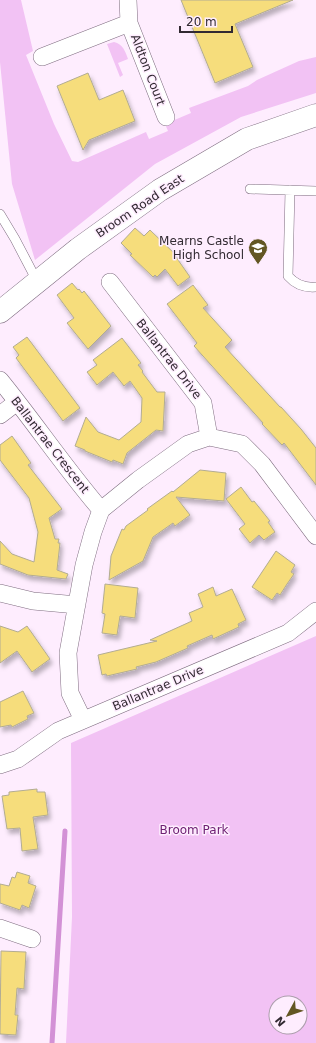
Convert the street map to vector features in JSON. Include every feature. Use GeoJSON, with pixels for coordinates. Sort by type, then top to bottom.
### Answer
{"type":"FeatureCollection","features":[{"type":"Feature","properties":{"kind":"street","name":"Aldton Court"},"geometry":{"type":"LineString","coordinates":[[128,0],[129,23],[166,117]]}},
{"type":"Feature","properties":{"kind":"street","name":"Aldton Court"},"geometry":{"type":"LineString","coordinates":[[42,56],[129,23]]}},
{"type":"Feature","properties":{"kind":"street","name":"Broom Road East"},"geometry":{"type":"LineString","coordinates":[[0,312],[78,249],[160,190],[248,139],[316,115]]}},
{"type":"Feature","properties":{"kind":"street","name":"Ballantrae Drive"},"geometry":{"type":"LineString","coordinates":[[110,282],[203,402],[209,436]]}},
{"type":"Feature","properties":{"kind":"street","name":"Ballantrae Crescent"},"geometry":{"type":"LineString","coordinates":[[0,380],[76,481],[101,510]]}},
{"type":"Feature","properties":{"kind":"street"},"geometry":{"type":"LineString","coordinates":[[0,415],[17,402]]}},
{"type":"Feature","properties":{"kind":"street"},"geometry":{"type":"LineString","coordinates":[[83,720],[70,693],[68,653],[84,565],[101,510],[138,480],[188,444],[209,436],[242,444],[262,464],[316,536]]}},
{"type":"Feature","properties":{"kind":"street"},"geometry":{"type":"LineString","coordinates":[[0,592],[33,601],[77,605]]}},
{"type":"Feature","properties":{"kind":"street","name":"Ballantrae Drive"},"geometry":{"type":"LineString","coordinates":[[0,765],[18,759],[58,731],[288,633],[316,612]]}},
{"type":"Feature","properties":{"kind":"street"},"geometry":{"type":"LineString","coordinates":[[0,928],[32,939]]}},
{"type":"Feature","properties":{"kind":"lane"},"geometry":{"type":"LineString","coordinates":[[250,189],[316,191]]}},
{"type":"Feature","properties":{"kind":"lane"},"geometry":{"type":"LineString","coordinates":[[290,190],[288,276],[294,283],[316,287]]}},
{"type":"Feature","properties":{"kind":"lane"},"geometry":{"type":"LineString","coordinates":[[0,214],[37,281]]}},
{"type":"Feature","properties":{"kind":"green space"},"geometry":{"type":"Polygon","coordinates":[[[0,0],[21,0],[33,51],[26,55],[54,124],[72,161],[78,162],[146,132],[149,139],[168,131],[165,124],[191,113],[189,108],[248,86],[257,80],[299,61],[316,57],[316,93],[241,117],[155,164],[35,260],[12,184],[0,62],[0,0]]]}},
{"type":"Feature","properties":{"kind":"green space"},"geometry":{"type":"Polygon","coordinates":[[[114,42],[122,46],[128,59],[118,63],[123,75],[120,77],[107,44],[114,42]]]}},
{"type":"Feature","properties":{"kind":"green space","name":"Broom Park"},"geometry":{"type":"Polygon","coordinates":[[[316,636],[316,1043],[66,1043],[72,917],[71,743],[316,636]]]}},
{"type":"Feature","properties":{"kind":"building"},"geometry":{"type":"Polygon","coordinates":[[[181,0],[293,0],[235,24],[253,67],[215,83],[181,0]]]}},
{"type":"Feature","properties":{"kind":"building"},"geometry":{"type":"Polygon","coordinates":[[[88,73],[99,100],[123,90],[135,121],[89,140],[83,150],[57,86],[88,73]]]}},
{"type":"Feature","properties":{"kind":"building"},"geometry":{"type":"Polygon","coordinates":[[[135,228],[144,236],[150,230],[177,256],[176,257],[190,277],[178,286],[165,269],[157,277],[155,275],[153,277],[130,255],[132,254],[121,243],[135,228]]]}},
{"type":"Feature","properties":{"kind":"building"},"geometry":{"type":"Polygon","coordinates":[[[72,283],[82,293],[84,291],[111,326],[88,349],[67,323],[74,318],[57,295],[72,283]]]}},
{"type":"Feature","properties":{"kind":"building"},"geometry":{"type":"Polygon","coordinates":[[[193,285],[208,305],[203,308],[232,340],[225,347],[301,429],[316,448],[316,485],[284,443],[282,445],[262,424],[263,423],[194,346],[197,343],[167,304],[193,285]]]}},
{"type":"Feature","properties":{"kind":"building"},"geometry":{"type":"Polygon","coordinates":[[[27,337],[80,408],[63,421],[16,358],[19,355],[13,347],[27,337]]]}},
{"type":"Feature","properties":{"kind":"building"},"geometry":{"type":"Polygon","coordinates":[[[122,338],[141,363],[138,365],[157,392],[165,392],[163,431],[156,430],[127,453],[123,464],[113,460],[112,462],[75,446],[86,417],[98,432],[119,440],[141,422],[142,398],[130,381],[124,386],[113,372],[97,385],[87,372],[97,365],[93,360],[122,338]]]}},
{"type":"Feature","properties":{"kind":"building"},"geometry":{"type":"Polygon","coordinates":[[[12,436],[31,463],[28,465],[62,509],[49,518],[55,539],[59,539],[58,543],[60,543],[57,570],[68,574],[66,579],[28,575],[0,564],[0,541],[12,554],[34,562],[38,532],[29,498],[0,460],[0,445],[12,436]]]}},
{"type":"Feature","properties":{"kind":"building"},"geometry":{"type":"Polygon","coordinates":[[[200,470],[226,473],[224,501],[176,497],[190,515],[175,526],[173,523],[153,537],[143,561],[109,580],[111,556],[122,529],[124,530],[126,526],[148,510],[147,509],[172,491],[173,492],[200,470]]]}},
{"type":"Feature","properties":{"kind":"building"},"geometry":{"type":"Polygon","coordinates":[[[241,487],[252,502],[254,501],[270,521],[268,522],[275,532],[264,540],[259,535],[250,543],[239,529],[245,524],[226,499],[241,487]]]}},
{"type":"Feature","properties":{"kind":"building"},"geometry":{"type":"Polygon","coordinates":[[[276,551],[295,565],[291,572],[294,574],[280,595],[277,593],[272,600],[252,587],[276,551]]]}},
{"type":"Feature","properties":{"kind":"building"},"geometry":{"type":"Polygon","coordinates":[[[105,584],[138,588],[135,618],[120,616],[117,635],[102,633],[105,614],[102,613],[105,584]]]}},
{"type":"Feature","properties":{"kind":"building"},"geometry":{"type":"Polygon","coordinates":[[[213,587],[216,596],[232,589],[246,620],[238,624],[239,627],[213,639],[212,635],[187,646],[188,648],[156,662],[136,667],[137,669],[107,676],[106,674],[102,675],[98,655],[157,641],[150,640],[192,621],[189,613],[203,607],[198,594],[213,587]]]}},
{"type":"Feature","properties":{"kind":"building"},"geometry":{"type":"Polygon","coordinates":[[[0,626],[18,632],[27,626],[50,659],[32,672],[17,651],[0,663],[0,626]]]}},
{"type":"Feature","properties":{"kind":"building"},"geometry":{"type":"Polygon","coordinates":[[[23,691],[34,713],[27,716],[28,719],[12,727],[11,725],[0,727],[0,702],[23,691]]]}},
{"type":"Feature","properties":{"kind":"building"},"geometry":{"type":"Polygon","coordinates":[[[37,789],[37,792],[45,792],[48,815],[33,817],[38,849],[22,851],[20,828],[7,829],[2,796],[9,795],[9,792],[37,789]]]}},
{"type":"Feature","properties":{"kind":"building"},"geometry":{"type":"Polygon","coordinates":[[[17,872],[30,876],[28,883],[36,886],[29,908],[22,905],[20,910],[0,903],[0,884],[9,886],[12,877],[15,878],[17,872]]]}},
{"type":"Feature","properties":{"kind":"building"},"geometry":{"type":"Polygon","coordinates":[[[1,951],[26,952],[24,989],[17,988],[15,1015],[18,1015],[16,1035],[0,1034],[1,951]]]}},
{"type":"Feature","properties":{"kind":"waterway"},"geometry":{"type":"LineString","coordinates":[[52,1043],[65,831]]}},
{"type":"Feature","properties":{"kind":"place","name":"Mearns Castle High School"},"geometry":{"type":"Point","coordinates":[258,265]}}]}
